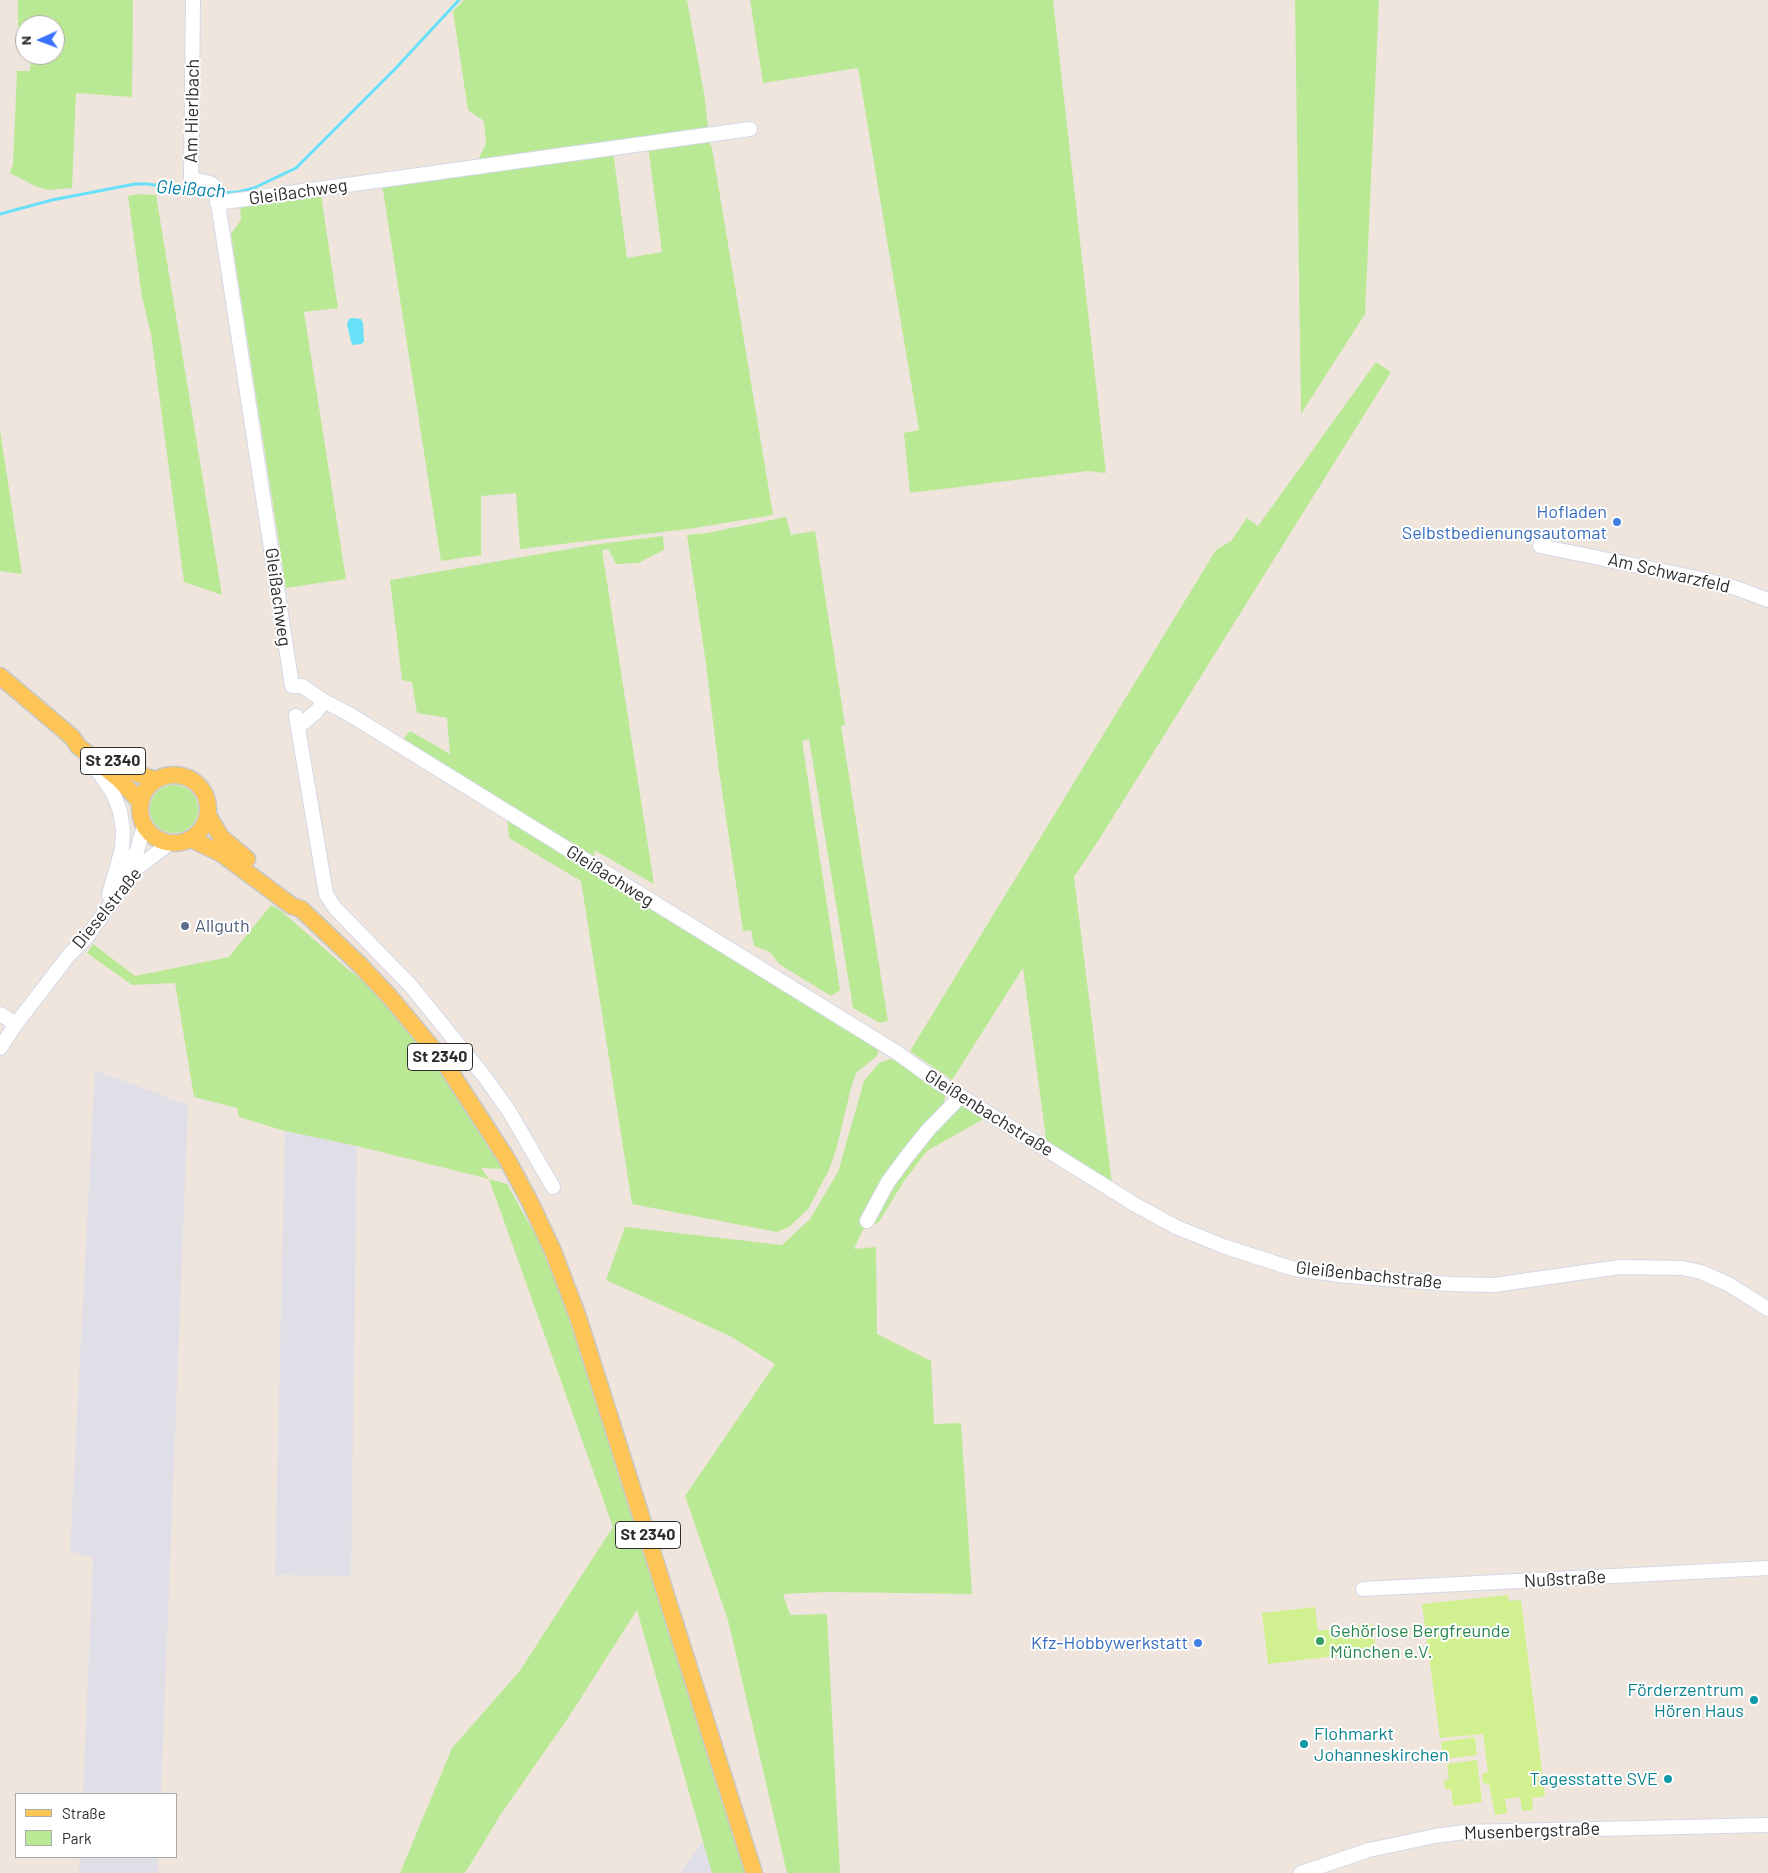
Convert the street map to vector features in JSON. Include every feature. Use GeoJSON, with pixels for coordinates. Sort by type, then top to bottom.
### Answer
{"type":"FeatureCollection","features":[{"type":"Feature","properties":{"kind":"main road","name":"St 2340"},"geometry":{"type":"LineString","coordinates":[[0,676],[120,780],[141,803],[146,790],[156,780],[169,775],[182,776],[194,781],[203,790],[208,802],[208,815],[222,837],[296,899],[301,910]]}},
{"type":"Feature","properties":{"kind":"main road","name":"St 2340"},"geometry":{"type":"LineString","coordinates":[[75,742],[82,740],[126,770],[156,780]]}},
{"type":"Feature","properties":{"kind":"main road"},"geometry":{"type":"LineString","coordinates":[[141,803],[140,815],[144,826],[160,840],[170,843],[181,843],[191,839],[205,825],[208,815]]}},
{"type":"Feature","properties":{"kind":"main road","name":"St 2340"},"geometry":{"type":"LineString","coordinates":[[191,839],[222,854],[292,906],[301,910],[360,965],[424,1036],[464,1090],[507,1160],[530,1202],[553,1251],[578,1317],[754,1873]]}},
{"type":"Feature","properties":{"kind":"street","name":"Am Hierlbach"},"geometry":{"type":"LineString","coordinates":[[193,0],[192,179],[213,184],[217,196]]}},
{"type":"Feature","properties":{"kind":"street","name":"Gleißachweg"},"geometry":{"type":"LineString","coordinates":[[750,129],[217,196],[290,677],[292,686],[302,686],[365,724],[896,1052]]}},
{"type":"Feature","properties":{"kind":"street","name":"Am Schwarzfeld"},"geometry":{"type":"LineString","coordinates":[[1540,546],[1697,578],[1736,588],[1768,600]]}},
{"type":"Feature","properties":{"kind":"street"},"geometry":{"type":"LineString","coordinates":[[324,701],[316,712],[297,722],[326,894],[334,908],[410,985],[484,1076],[509,1111],[553,1187]]}},
{"type":"Feature","properties":{"kind":"street"},"geometry":{"type":"LineString","coordinates":[[75,742],[81,754],[100,774],[113,793],[120,811],[123,830],[122,849],[109,895]]}},
{"type":"Feature","properties":{"kind":"street","name":"Dieselstraße"},"geometry":{"type":"LineString","coordinates":[[69,955],[81,934],[126,872],[137,851],[144,826]]}},
{"type":"Feature","properties":{"kind":"street","name":"Dieselstraße"},"geometry":{"type":"LineString","coordinates":[[0,1048],[16,1024],[69,955],[86,938],[138,868],[170,843]]}},
{"type":"Feature","properties":{"kind":"street"},"geometry":{"type":"LineString","coordinates":[[0,1014],[16,1024]]}},
{"type":"Feature","properties":{"kind":"street","name":"Gleißenbachstraße"},"geometry":{"type":"LineString","coordinates":[[896,1052],[938,1082],[1134,1204],[1176,1227],[1223,1246],[1294,1268],[1348,1276],[1474,1286],[1494,1285],[1620,1267],[1682,1268],[1701,1272],[1728,1284],[1768,1309]]}},
{"type":"Feature","properties":{"kind":"street"},"geometry":{"type":"LineString","coordinates":[[867,1221],[888,1182],[908,1155],[929,1129],[958,1102],[961,1096]]}},
{"type":"Feature","properties":{"kind":"street","name":"Nußstraße"},"geometry":{"type":"LineString","coordinates":[[1362,1589],[1768,1568]]}},
{"type":"Feature","properties":{"kind":"street","name":"Musenbergstraße"},"geometry":{"type":"LineString","coordinates":[[1301,1873],[1369,1850],[1435,1836],[1466,1832],[1768,1825]]}},
{"type":"Feature","properties":{"kind":"shaded area"},"geometry":{"type":"Polygon","coordinates":[[[95,1070],[188,1105],[161,1793],[83,1793],[93,1558],[70,1551],[95,1070]]]}},
{"type":"Feature","properties":{"kind":"shaded area"},"geometry":{"type":"Polygon","coordinates":[[[285,1131],[357,1146],[351,1576],[275,1575],[285,1131]]]}},
{"type":"Feature","properties":{"kind":"shaded area"},"geometry":{"type":"Polygon","coordinates":[[[704,1840],[712,1873],[680,1873],[704,1840]]]}},
{"type":"Feature","properties":{"kind":"shaded area"},"geometry":{"type":"Polygon","coordinates":[[[80,1858],[158,1858],[158,1873],[79,1873],[80,1858]]]}},
{"type":"Feature","properties":{"kind":"green space"},"geometry":{"type":"Polygon","coordinates":[[[18,0],[133,0],[132,97],[76,93],[72,188],[48,190],[37,187],[10,173],[13,164],[17,71],[30,71],[30,65],[65,65],[65,15],[18,15],[18,0]]]}},
{"type":"Feature","properties":{"kind":"green space"},"geometry":{"type":"Polygon","coordinates":[[[464,0],[687,0],[704,93],[708,127],[704,130],[476,165],[486,143],[484,121],[468,110],[453,11],[464,0]]]}},
{"type":"Feature","properties":{"kind":"green space"},"geometry":{"type":"Polygon","coordinates":[[[750,0],[1053,0],[1106,473],[1088,471],[910,493],[904,433],[919,430],[858,68],[763,83],[750,0]]]}},
{"type":"Feature","properties":{"kind":"green space"},"geometry":{"type":"Polygon","coordinates":[[[1295,0],[1379,0],[1365,314],[1301,414],[1295,0]]]}},
{"type":"Feature","properties":{"kind":"green space"},"geometry":{"type":"Polygon","coordinates":[[[708,140],[712,148],[773,515],[688,529],[520,549],[516,493],[481,496],[481,555],[441,561],[382,184],[613,151],[627,258],[662,252],[648,146],[708,140]]]}},
{"type":"Feature","properties":{"kind":"green space"},"geometry":{"type":"Polygon","coordinates":[[[140,194],[156,195],[222,595],[184,582],[151,334],[142,297],[128,196],[140,194]]]}},
{"type":"Feature","properties":{"kind":"green space"},"geometry":{"type":"Polygon","coordinates":[[[321,195],[338,308],[304,312],[346,579],[286,588],[231,234],[241,220],[240,206],[321,195]]]}},
{"type":"Feature","properties":{"kind":"green space"},"geometry":{"type":"Polygon","coordinates":[[[1376,362],[1391,372],[1074,877],[1112,1184],[1047,1146],[1023,968],[952,1080],[910,1051],[1216,550],[1231,541],[1247,518],[1258,526],[1376,362]]]}},
{"type":"Feature","properties":{"kind":"green space"},"geometry":{"type":"Polygon","coordinates":[[[0,430],[22,574],[0,571],[0,430]]]}},
{"type":"Feature","properties":{"kind":"green space"},"geometry":{"type":"Polygon","coordinates":[[[786,517],[791,535],[815,531],[845,725],[841,726],[888,1021],[880,1023],[853,1008],[809,739],[802,741],[840,990],[831,996],[779,964],[770,952],[754,946],[751,930],[743,931],[687,535],[707,533],[786,517]]]}},
{"type":"Feature","properties":{"kind":"green space"},"geometry":{"type":"Polygon","coordinates":[[[663,536],[664,550],[638,563],[616,564],[608,549],[602,550],[654,884],[594,850],[596,864],[401,742],[410,731],[450,754],[447,718],[417,713],[412,682],[402,680],[390,580],[592,545],[663,536]]]}},
{"type":"Feature","properties":{"kind":"green space"},"geometry":{"type":"Polygon","coordinates":[[[174,785],[183,787],[191,792],[196,800],[198,809],[196,818],[191,826],[183,831],[174,833],[165,831],[157,826],[152,818],[150,809],[152,800],[157,792],[165,787],[174,785]]]}},
{"type":"Feature","properties":{"kind":"green space"},"geometry":{"type":"Polygon","coordinates":[[[507,819],[879,1049],[877,1056],[856,1073],[836,1150],[828,1172],[808,1209],[789,1227],[777,1232],[632,1204],[581,881],[509,838],[507,819]]]}},
{"type":"Feature","properties":{"kind":"green space"},"geometry":{"type":"Polygon","coordinates":[[[271,905],[280,910],[384,1000],[430,1055],[468,1108],[502,1169],[481,1168],[489,1179],[357,1146],[285,1131],[239,1117],[237,1108],[194,1097],[175,983],[132,985],[87,953],[93,944],[135,976],[229,957],[271,905]]]}},
{"type":"Feature","properties":{"kind":"green space"},"geometry":{"type":"Polygon","coordinates":[[[890,1059],[907,1064],[946,1092],[943,1107],[962,1102],[987,1117],[927,1151],[904,1181],[879,1222],[863,1230],[854,1249],[876,1247],[877,1334],[931,1361],[934,1424],[961,1423],[972,1594],[827,1592],[783,1594],[790,1615],[827,1614],[840,1873],[787,1873],[728,1620],[685,1496],[775,1364],[730,1336],[606,1280],[625,1227],[782,1245],[810,1219],[838,1172],[864,1081],[879,1063],[890,1059]]]}},
{"type":"Feature","properties":{"kind":"green space"},"geometry":{"type":"Polygon","coordinates":[[[489,1179],[507,1184],[546,1254],[571,1319],[746,1873],[712,1873],[637,1610],[570,1715],[501,1814],[465,1873],[400,1873],[452,1748],[519,1672],[613,1527],[489,1179]]]}},
{"type":"Feature","properties":{"kind":"green space"},"geometry":{"type":"Polygon","coordinates":[[[1508,1595],[1509,1601],[1521,1600],[1545,1796],[1534,1798],[1532,1795],[1533,1810],[1522,1811],[1520,1797],[1505,1799],[1507,1813],[1495,1815],[1489,1784],[1483,1783],[1482,1774],[1488,1772],[1483,1734],[1440,1738],[1422,1604],[1508,1595]]]}},
{"type":"Feature","properties":{"kind":"green space","name":"Gehörlose Bergfreunde München e.V."},"geometry":{"type":"Polygon","coordinates":[[[1315,1607],[1318,1631],[1372,1624],[1376,1651],[1268,1664],[1262,1613],[1315,1607]]]}},
{"type":"Feature","properties":{"kind":"green space"},"geometry":{"type":"Polygon","coordinates":[[[1475,1737],[1477,1755],[1443,1759],[1441,1742],[1475,1737]]]}},
{"type":"Feature","properties":{"kind":"green space"},"geometry":{"type":"Polygon","coordinates":[[[1477,1760],[1482,1802],[1453,1806],[1451,1789],[1445,1789],[1444,1781],[1449,1779],[1447,1764],[1477,1760]]]}},
{"type":"Feature","properties":{"kind":"water"},"geometry":{"type":"Polygon","coordinates":[[[349,319],[361,319],[363,323],[364,342],[361,344],[353,345],[351,342],[347,324],[349,319]]]}},
{"type":"Feature","properties":{"kind":"waterway","name":"Gleißach"},"geometry":{"type":"LineString","coordinates":[[221,193],[238,192],[254,188],[296,168],[395,69],[459,0]]}},
{"type":"Feature","properties":{"kind":"waterway","name":"Gleißach"},"geometry":{"type":"LineString","coordinates":[[0,214],[52,200],[135,184],[212,192]]}},
{"type":"Feature","properties":{"kind":"place","name":"Hofladen Selbstbedienungsautomat"},"geometry":{"type":"Point","coordinates":[1617,522]}},
{"type":"Feature","properties":{"kind":"place","name":"Allguth"},"geometry":{"type":"Point","coordinates":[185,926]}},
{"type":"Feature","properties":{"kind":"place","name":"Gehörlose Bergfreunde München e.V."},"geometry":{"type":"Point","coordinates":[1320,1641]}},
{"type":"Feature","properties":{"kind":"place","name":"Kfz-Hobbywerkstatt"},"geometry":{"type":"Point","coordinates":[1198,1643]}},
{"type":"Feature","properties":{"kind":"place","name":"Förderzentrum Hören Haus"},"geometry":{"type":"Point","coordinates":[1754,1700]}},
{"type":"Feature","properties":{"kind":"place","name":"Flohmarkt Johanneskirchen"},"geometry":{"type":"Point","coordinates":[1304,1744]}},
{"type":"Feature","properties":{"kind":"place","name":"Tagesstatte SVE"},"geometry":{"type":"Point","coordinates":[1668,1779]}}]}
